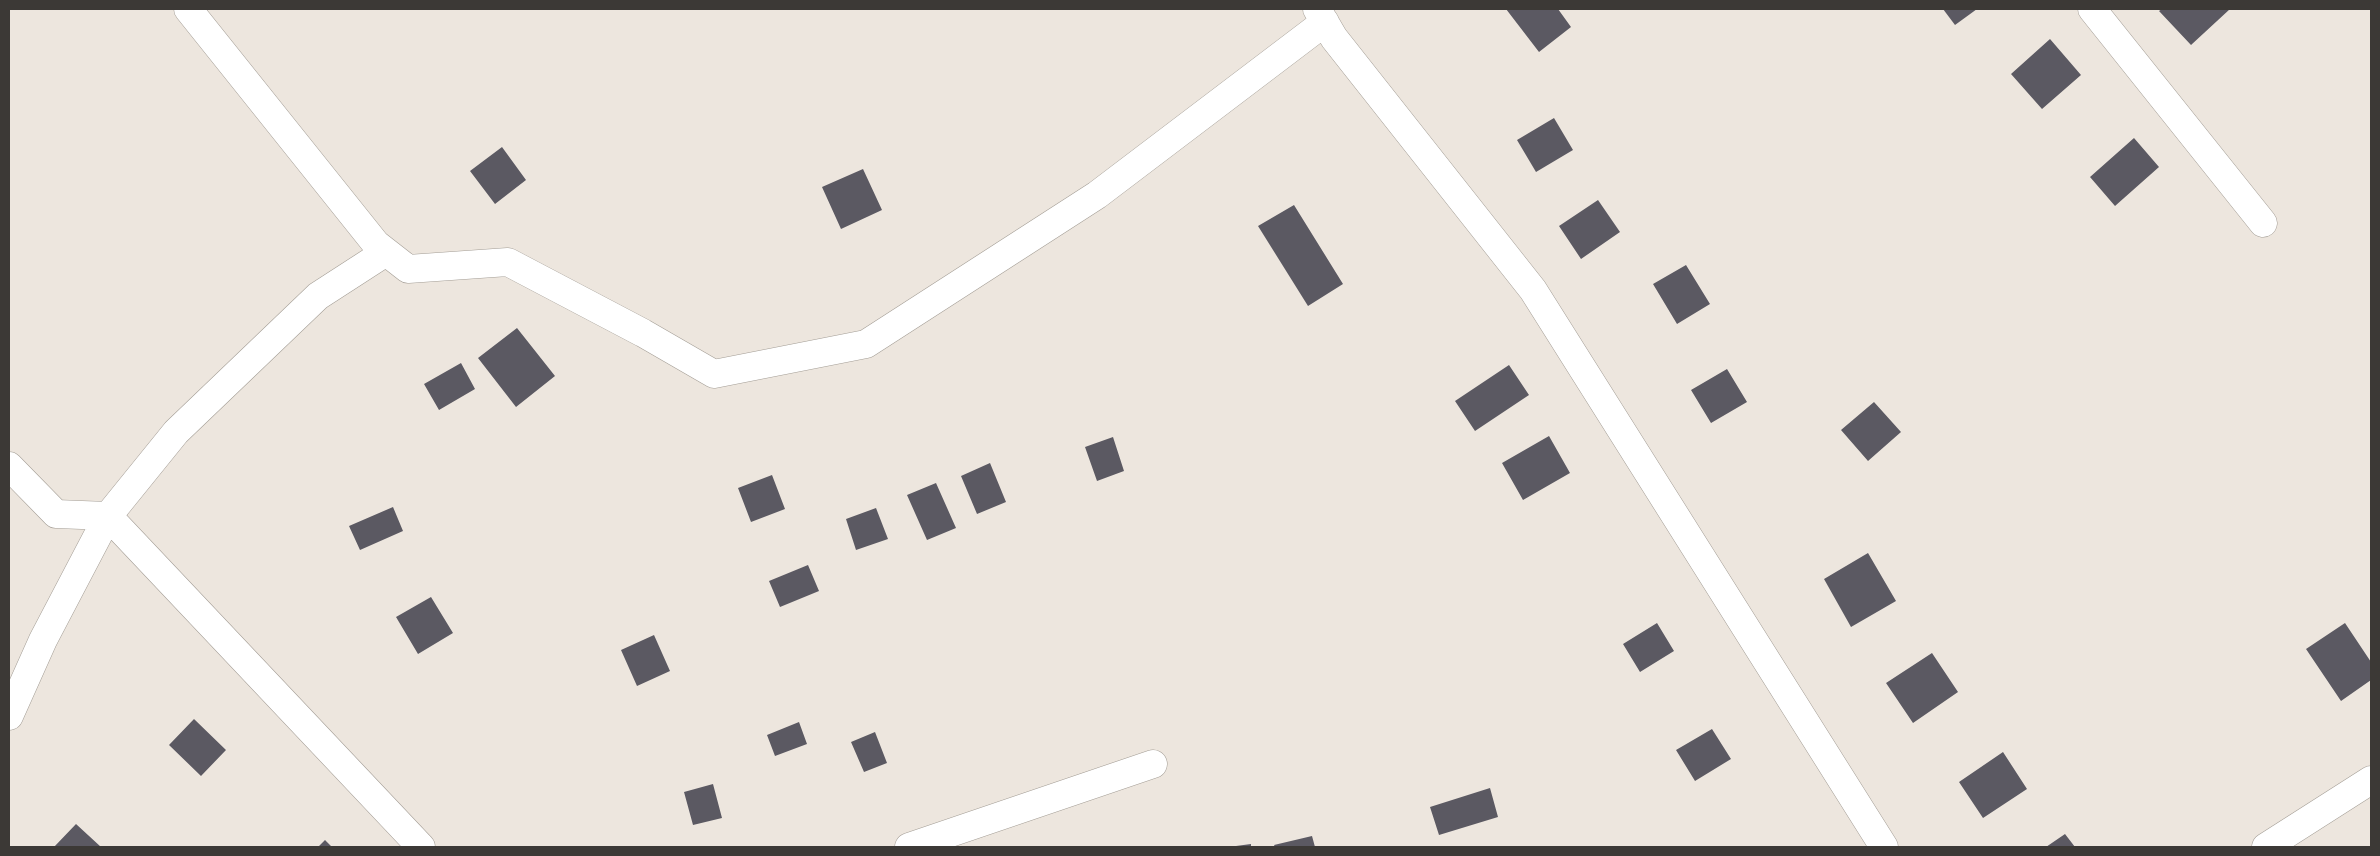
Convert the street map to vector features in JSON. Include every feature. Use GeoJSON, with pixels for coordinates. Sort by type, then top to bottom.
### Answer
{"type":"FeatureCollection","features":[{"type":"Feature","properties":{"kind":"street"},"geometry":{"type":"LineString","coordinates":[[188,9],[376,244],[408,269],[508,262],[642,333],[714,374],[866,344],[1096,195],[1321,16],[1334,38],[1533,290],[1884,847]]}},
{"type":"Feature","properties":{"kind":"street"},"geometry":{"type":"LineString","coordinates":[[2092,9],[2263,223]]}},
{"type":"Feature","properties":{"kind":"street"},"geometry":{"type":"LineString","coordinates":[[9,716],[43,640],[108,516],[176,432],[318,296],[386,252]]}},
{"type":"Feature","properties":{"kind":"street"},"geometry":{"type":"LineString","coordinates":[[9,466],[56,514],[108,516],[421,847]]}},
{"type":"Feature","properties":{"kind":"street"},"geometry":{"type":"LineString","coordinates":[[909,847],[1153,764]]}},
{"type":"Feature","properties":{"kind":"street"},"geometry":{"type":"LineString","coordinates":[[2266,847],[2371,780]]}},
{"type":"Feature","properties":{"kind":"building"},"geometry":{"type":"Polygon","coordinates":[[[1506,9],[1558,9],[1571,27],[1539,52],[1506,9]]]}},
{"type":"Feature","properties":{"kind":"building"},"geometry":{"type":"Polygon","coordinates":[[[1943,9],[1977,9],[1955,25],[1943,9]]]}},
{"type":"Feature","properties":{"kind":"building"},"geometry":{"type":"Polygon","coordinates":[[[2162,9],[2230,9],[2191,45],[2159,11],[2162,9]]]}},
{"type":"Feature","properties":{"kind":"building"},"geometry":{"type":"Polygon","coordinates":[[[2050,39],[2081,75],[2042,109],[2011,74],[2050,39]]]}},
{"type":"Feature","properties":{"kind":"building"},"geometry":{"type":"Polygon","coordinates":[[[1554,118],[1573,150],[1536,172],[1517,140],[1554,118]]]}},
{"type":"Feature","properties":{"kind":"building"},"geometry":{"type":"Polygon","coordinates":[[[2134,138],[2159,167],[2115,206],[2090,177],[2134,138]]]}},
{"type":"Feature","properties":{"kind":"building"},"geometry":{"type":"Polygon","coordinates":[[[502,147],[526,180],[495,204],[470,171],[502,147]]]}},
{"type":"Feature","properties":{"kind":"building"},"geometry":{"type":"Polygon","coordinates":[[[863,169],[882,210],[841,229],[822,187],[863,169]]]}},
{"type":"Feature","properties":{"kind":"building"},"geometry":{"type":"Polygon","coordinates":[[[1598,200],[1620,232],[1581,259],[1559,226],[1598,200]]]}},
{"type":"Feature","properties":{"kind":"building"},"geometry":{"type":"Polygon","coordinates":[[[1294,205],[1343,284],[1308,306],[1258,226],[1294,205]]]}},
{"type":"Feature","properties":{"kind":"building"},"geometry":{"type":"Polygon","coordinates":[[[1686,265],[1710,304],[1677,324],[1653,284],[1686,265]]]}},
{"type":"Feature","properties":{"kind":"building"},"geometry":{"type":"Polygon","coordinates":[[[517,328],[555,376],[516,407],[478,358],[517,328]]]}},
{"type":"Feature","properties":{"kind":"building"},"geometry":{"type":"Polygon","coordinates":[[[461,363],[475,389],[439,410],[424,384],[461,363]]]}},
{"type":"Feature","properties":{"kind":"building"},"geometry":{"type":"Polygon","coordinates":[[[1509,365],[1529,395],[1475,431],[1455,401],[1509,365]]]}},
{"type":"Feature","properties":{"kind":"building"},"geometry":{"type":"Polygon","coordinates":[[[1727,369],[1747,402],[1711,423],[1691,390],[1727,369]]]}},
{"type":"Feature","properties":{"kind":"building"},"geometry":{"type":"Polygon","coordinates":[[[1874,402],[1901,432],[1868,461],[1841,430],[1874,402]]]}},
{"type":"Feature","properties":{"kind":"building"},"geometry":{"type":"Polygon","coordinates":[[[1549,436],[1570,473],[1523,500],[1502,463],[1549,436]]]}},
{"type":"Feature","properties":{"kind":"building"},"geometry":{"type":"Polygon","coordinates":[[[1113,437],[1124,471],[1097,481],[1085,447],[1113,437]]]}},
{"type":"Feature","properties":{"kind":"building"},"geometry":{"type":"Polygon","coordinates":[[[990,463],[1006,502],[977,514],[961,476],[990,463]]]}},
{"type":"Feature","properties":{"kind":"building"},"geometry":{"type":"Polygon","coordinates":[[[772,475],[785,509],[751,522],[738,488],[772,475]]]}},
{"type":"Feature","properties":{"kind":"building"},"geometry":{"type":"Polygon","coordinates":[[[936,483],[956,528],[927,540],[907,495],[936,483]]]}},
{"type":"Feature","properties":{"kind":"building"},"geometry":{"type":"Polygon","coordinates":[[[393,507],[403,531],[360,550],[349,526],[393,507]]]}},
{"type":"Feature","properties":{"kind":"building"},"geometry":{"type":"Polygon","coordinates":[[[876,508],[888,539],[856,550],[846,519],[876,508]]]}},
{"type":"Feature","properties":{"kind":"building"},"geometry":{"type":"Polygon","coordinates":[[[1868,553],[1896,601],[1851,627],[1824,579],[1868,553]]]}},
{"type":"Feature","properties":{"kind":"building"},"geometry":{"type":"Polygon","coordinates":[[[808,565],[819,591],[780,607],[769,581],[808,565]]]}},
{"type":"Feature","properties":{"kind":"building"},"geometry":{"type":"Polygon","coordinates":[[[431,597],[453,633],[418,654],[396,617],[431,597]]]}},
{"type":"Feature","properties":{"kind":"building"},"geometry":{"type":"Polygon","coordinates":[[[1657,623],[1674,651],[1640,672],[1623,644],[1657,623]]]}},
{"type":"Feature","properties":{"kind":"building"},"geometry":{"type":"Polygon","coordinates":[[[2345,623],[2371,662],[2371,680],[2341,701],[2306,649],[2345,623]]]}},
{"type":"Feature","properties":{"kind":"building"},"geometry":{"type":"Polygon","coordinates":[[[654,635],[670,671],[637,686],[621,650],[654,635]]]}},
{"type":"Feature","properties":{"kind":"building"},"geometry":{"type":"Polygon","coordinates":[[[1932,653],[1958,692],[1913,723],[1886,683],[1932,653]]]}},
{"type":"Feature","properties":{"kind":"building"},"geometry":{"type":"Polygon","coordinates":[[[194,719],[226,750],[201,776],[169,745],[194,719]]]}},
{"type":"Feature","properties":{"kind":"building"},"geometry":{"type":"Polygon","coordinates":[[[799,722],[807,744],[775,756],[767,735],[799,722]]]}},
{"type":"Feature","properties":{"kind":"building"},"geometry":{"type":"Polygon","coordinates":[[[1712,729],[1731,759],[1695,781],[1676,750],[1712,729]]]}},
{"type":"Feature","properties":{"kind":"building"},"geometry":{"type":"Polygon","coordinates":[[[875,732],[887,763],[864,772],[851,742],[875,732]]]}},
{"type":"Feature","properties":{"kind":"building"},"geometry":{"type":"Polygon","coordinates":[[[2003,752],[2027,789],[1983,818],[1959,782],[2003,752]]]}},
{"type":"Feature","properties":{"kind":"building"},"geometry":{"type":"Polygon","coordinates":[[[713,784],[722,818],[693,825],[684,792],[713,784]]]}},
{"type":"Feature","properties":{"kind":"building"},"geometry":{"type":"Polygon","coordinates":[[[1490,788],[1498,817],[1439,835],[1430,807],[1490,788]]]}},
{"type":"Feature","properties":{"kind":"building"},"geometry":{"type":"Polygon","coordinates":[[[76,824],[101,847],[54,847],[76,824]]]}},
{"type":"Feature","properties":{"kind":"building"},"geometry":{"type":"Polygon","coordinates":[[[2065,834],[2075,847],[2046,847],[2065,834]]]}},
{"type":"Feature","properties":{"kind":"building"},"geometry":{"type":"Polygon","coordinates":[[[1312,836],[1315,847],[1275,847],[1274,845],[1312,836]]]}},
{"type":"Feature","properties":{"kind":"building"},"geometry":{"type":"Polygon","coordinates":[[[325,840],[332,847],[318,847],[325,840]]]}},
{"type":"Feature","properties":{"kind":"building"},"geometry":{"type":"Polygon","coordinates":[[[1251,844],[1251,847],[1236,847],[1236,846],[1251,844]]]}}]}
